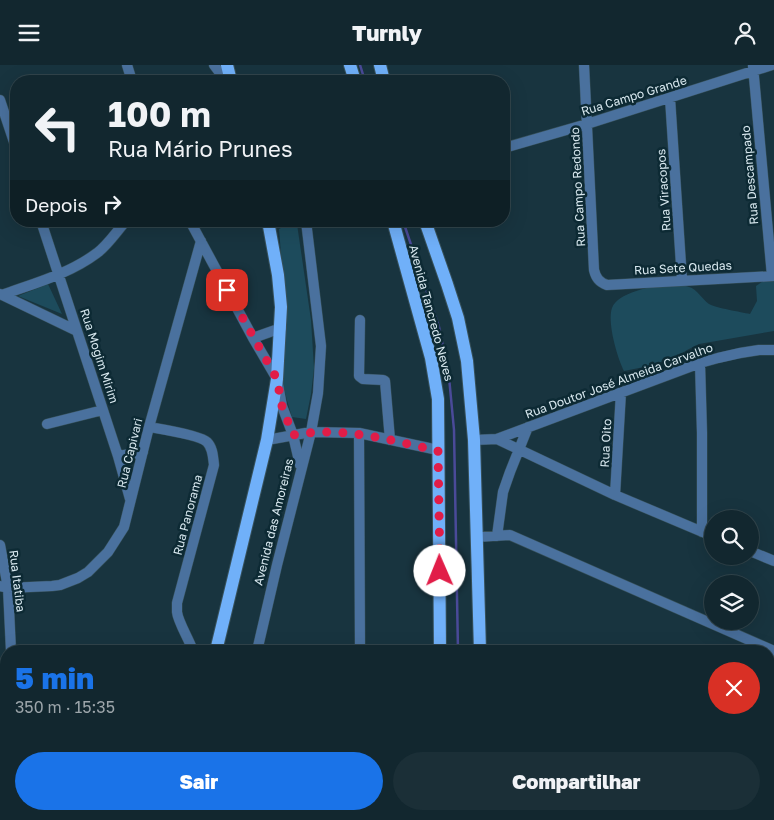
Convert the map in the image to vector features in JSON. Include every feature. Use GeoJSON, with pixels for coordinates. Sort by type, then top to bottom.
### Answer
{"type":"FeatureCollection","features":[{"type":"Feature","properties":{"kind":"main road","name":"Avenida das Amoreiras"},"geometry":{"type":"LineString","coordinates":[[217,645],[267,440],[277,379],[281,328],[280,291],[271,227]]}},
{"type":"Feature","properties":{"kind":"main road","name":"Avenida Tancredo Neves"},"geometry":{"type":"LineString","coordinates":[[395,227],[431,358],[438,399],[440,645]]}},
{"type":"Feature","properties":{"kind":"main road"},"geometry":{"type":"LineString","coordinates":[[427,227],[458,318],[467,361],[474,440],[480,645]]}},
{"type":"Feature","properties":{"kind":"street","name":"Rua Campo Redondo"},"geometry":{"type":"LineString","coordinates":[[584,65],[594,270],[596,278]]}},
{"type":"Feature","properties":{"kind":"street","name":"Rua Campo Grande"},"geometry":{"type":"LineString","coordinates":[[510,147],[670,98],[753,68],[772,65]]}},
{"type":"Feature","properties":{"kind":"street","name":"Rua Descampado"},"geometry":{"type":"LineString","coordinates":[[753,68],[773,276]]}},
{"type":"Feature","properties":{"kind":"street","name":"Rua Viracopos"},"geometry":{"type":"LineString","coordinates":[[670,98],[682,281]]}},
{"type":"Feature","properties":{"kind":"street"},"geometry":{"type":"LineString","coordinates":[[0,100],[10,130]]}},
{"type":"Feature","properties":{"kind":"street","name":"Rua Mogim Mirim"},"geometry":{"type":"LineString","coordinates":[[43,227],[118,456],[130,500]]}},
{"type":"Feature","properties":{"kind":"street"},"geometry":{"type":"LineString","coordinates":[[1,294],[74,267],[99,252],[121,227]]}},
{"type":"Feature","properties":{"kind":"street"},"geometry":{"type":"LineString","coordinates":[[193,227],[277,379],[282,406],[293,435],[301,469]]}},
{"type":"Feature","properties":{"kind":"street","name":"Avenida das Amoreiras"},"geometry":{"type":"LineString","coordinates":[[258,645],[311,431],[318,393],[321,346],[307,227]]}},
{"type":"Feature","properties":{"kind":"street","name":"Rua Capivari"},"geometry":{"type":"LineString","coordinates":[[4,587],[60,585],[78,578],[108,552],[124,527],[149,427],[201,241]]}},
{"type":"Feature","properties":{"kind":"street","name":"Rua Sete Quedas"},"geometry":{"type":"LineString","coordinates":[[596,278],[601,283],[607,285],[773,276]]}},
{"type":"Feature","properties":{"kind":"street"},"geometry":{"type":"LineString","coordinates":[[1,294],[77,331]]}},
{"type":"Feature","properties":{"kind":"street"},"geometry":{"type":"LineString","coordinates":[[360,320],[359,376],[363,379],[385,381],[390,440]]}},
{"type":"Feature","properties":{"kind":"street"},"geometry":{"type":"LineString","coordinates":[[253,338],[281,328]]}},
{"type":"Feature","properties":{"kind":"street","name":"Rua Doutor José Almeida Carvalho"},"geometry":{"type":"LineString","coordinates":[[474,440],[497,439],[700,363],[725,356],[774,349]]}},
{"type":"Feature","properties":{"kind":"street"},"geometry":{"type":"LineString","coordinates":[[497,439],[615,495],[702,532],[700,363]]}},
{"type":"Feature","properties":{"kind":"street","name":"Rua Oito"},"geometry":{"type":"LineString","coordinates":[[615,495],[621,392]]}},
{"type":"Feature","properties":{"kind":"street"},"geometry":{"type":"LineString","coordinates":[[47,424],[103,410]]}},
{"type":"Feature","properties":{"kind":"street","name":"Rua Panorama"},"geometry":{"type":"LineString","coordinates":[[149,427],[198,438],[207,442],[213,452],[214,465],[178,603],[179,621],[191,645]]}},
{"type":"Feature","properties":{"kind":"street"},"geometry":{"type":"LineString","coordinates":[[496,536],[503,492],[528,427]]}},
{"type":"Feature","properties":{"kind":"street"},"geometry":{"type":"LineString","coordinates":[[267,440],[311,431],[359,433],[438,451]]}},
{"type":"Feature","properties":{"kind":"street"},"geometry":{"type":"LineString","coordinates":[[359,433],[360,645]]}},
{"type":"Feature","properties":{"kind":"street"},"geometry":{"type":"LineString","coordinates":[[118,456],[143,452]]}},
{"type":"Feature","properties":{"kind":"street"},"geometry":{"type":"LineString","coordinates":[[476,537],[510,535],[760,645]]}},
{"type":"Feature","properties":{"kind":"street","name":"Rua Itatiba"},"geometry":{"type":"LineString","coordinates":[[0,545],[10,645]]}},
{"type":"Feature","properties":{"kind":"street"},"geometry":{"type":"LineString","coordinates":[[759,555],[774,561]]}},
{"type":"Feature","properties":{"kind":"street"},"geometry":{"type":"LineString","coordinates":[[355,645],[359,629]]}},
{"type":"Feature","properties":{"kind":"shaded area"},"geometry":{"type":"Polygon","coordinates":[[[283,227],[297,227],[311,320],[314,368],[306,419],[292,417],[279,370],[283,278],[279,229],[283,227]]]}},
{"type":"Feature","properties":{"kind":"shaded area"},"geometry":{"type":"Polygon","coordinates":[[[774,277],[774,331],[699,344],[676,357],[649,366],[624,371],[618,357],[611,322],[612,308],[617,301],[635,291],[647,288],[681,285],[695,290],[709,304],[750,314],[757,301],[756,286],[766,279],[774,277]]]}},
{"type":"Feature","properties":{"kind":"shaded area"},"geometry":{"type":"Polygon","coordinates":[[[48,284],[62,314],[18,296],[48,284]]]}},
{"type":"Feature","properties":{"kind":"waterway"},"geometry":{"type":"LineString","coordinates":[[360,65],[363,75]]}},
{"type":"Feature","properties":{"kind":"waterway"},"geometry":{"type":"LineString","coordinates":[[405,227],[439,327],[449,377],[454,430],[458,645]]}},
{"type":"Feature","properties":{"kind":"route"},"geometry":{"type":"LineString","coordinates":[[227,290],[277,379],[282,406],[293,435],[311,431],[359,433],[438,451],[440,571]]}}]}
